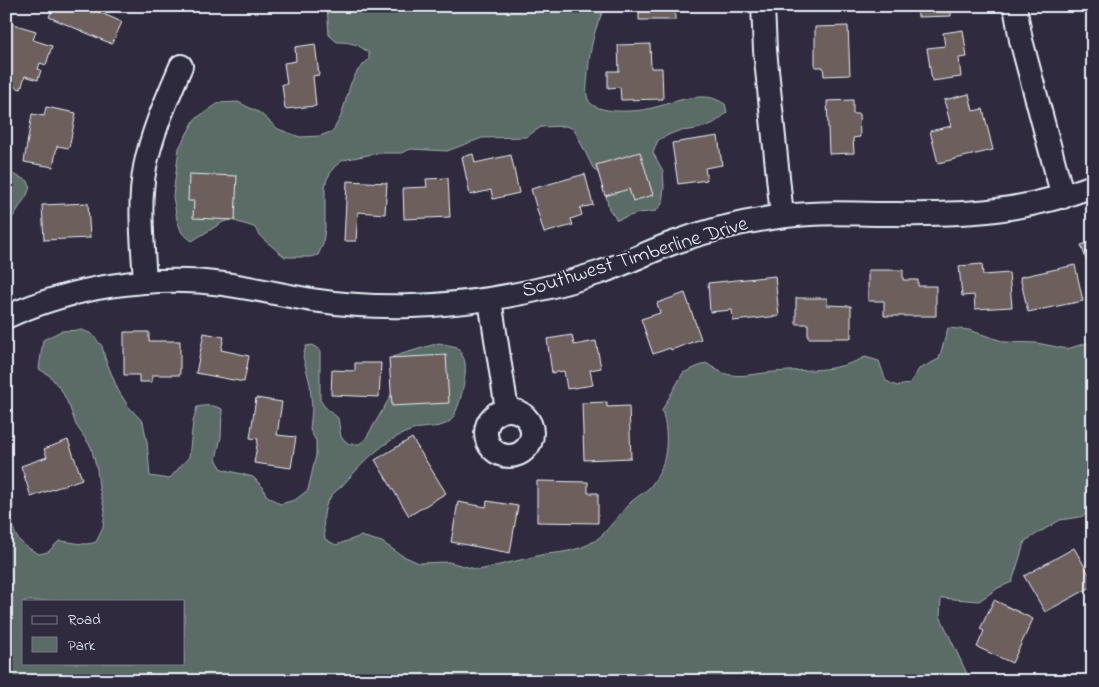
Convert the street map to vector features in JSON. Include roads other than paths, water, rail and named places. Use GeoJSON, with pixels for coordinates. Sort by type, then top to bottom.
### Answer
{"type":"FeatureCollection","features":[{"type":"Feature","properties":{"kind":"street"},"geometry":{"type":"LineString","coordinates":[[763,6],[766,59],[782,216]]}},
{"type":"Feature","properties":{"kind":"street"},"geometry":{"type":"LineString","coordinates":[[1015,6],[1020,40],[1063,197]]}},
{"type":"Feature","properties":{"kind":"street"},"geometry":{"type":"LineString","coordinates":[[146,282],[141,200],[145,168],[153,135],[181,66]]}},
{"type":"Feature","properties":{"kind":"street","name":"Southwest Timberline Drive"},"geometry":{"type":"LineString","coordinates":[[6,317],[58,297],[98,288],[146,282],[179,281],[222,284],[314,300],[363,305],[409,306],[490,300],[552,287],[592,275],[670,244],[710,231],[782,216],[843,213],[944,214],[990,212],[1032,205],[1063,197],[1093,186]]}},
{"type":"Feature","properties":{"kind":"street"},"geometry":{"type":"LineString","coordinates":[[490,300],[506,410]]}}]}
